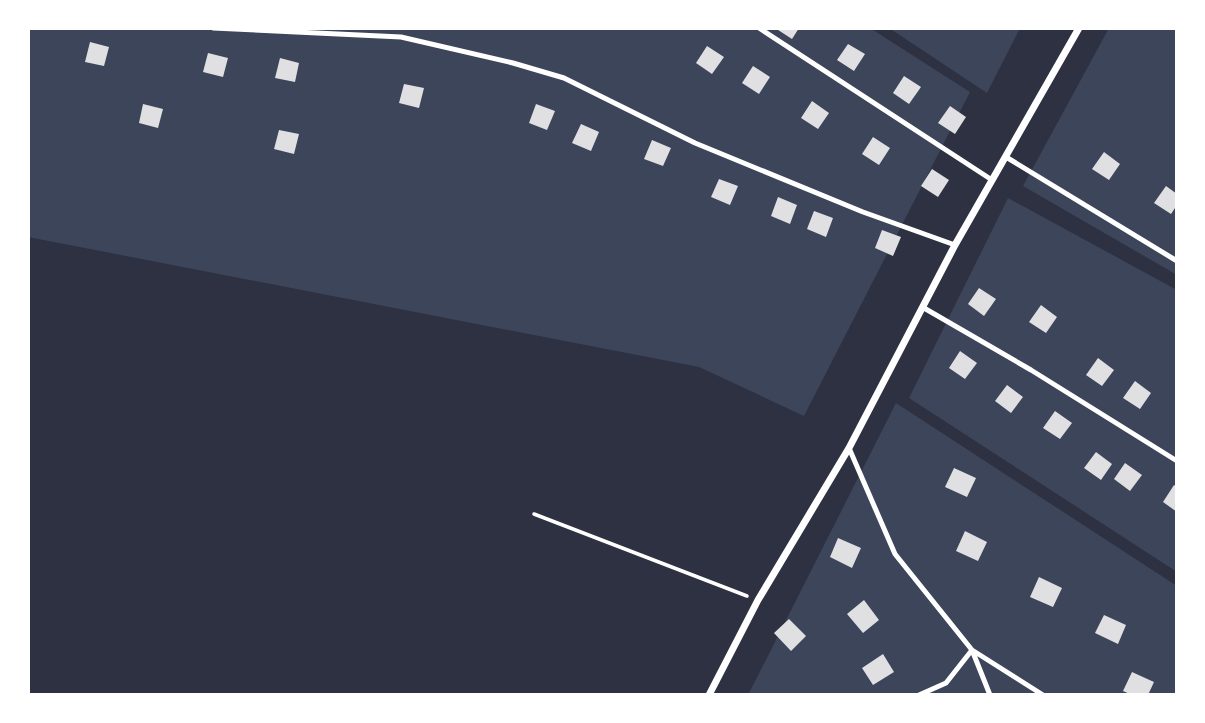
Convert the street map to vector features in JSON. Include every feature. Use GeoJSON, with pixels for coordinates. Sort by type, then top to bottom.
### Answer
{"type":"FeatureCollection","features":[{"type":"Feature","properties":{"kind":"street"},"geometry":{"type":"LineString","coordinates":[[709,695],[758,600],[849,448],[955,245],[1079,28]]}},
{"type":"Feature","properties":{"kind":"lane"},"geometry":{"type":"LineString","coordinates":[[213,28],[401,37],[539,70],[565,78],[695,143],[863,212],[955,245]]}},
{"type":"Feature","properties":{"kind":"lane"},"geometry":{"type":"LineString","coordinates":[[759,28],[992,180]]}},
{"type":"Feature","properties":{"kind":"lane"},"geometry":{"type":"LineString","coordinates":[[1006,157],[1177,261]]}},
{"type":"Feature","properties":{"kind":"lane"},"geometry":{"type":"LineString","coordinates":[[924,308],[1031,370],[1177,461]]}},
{"type":"Feature","properties":{"kind":"lane"},"geometry":{"type":"LineString","coordinates":[[849,448],[895,554],[972,650],[990,695]]}},
{"type":"Feature","properties":{"kind":"lane"},"geometry":{"type":"LineString","coordinates":[[919,695],[946,682],[972,650]]}},
{"type":"Feature","properties":{"kind":"lane"},"geometry":{"type":"LineString","coordinates":[[972,650],[1043,695]]}},
{"type":"Feature","properties":{"kind":"path"},"geometry":{"type":"LineString","coordinates":[[534,514],[758,600]]}},
{"type":"Feature","properties":{"kind":"shaded area"},"geometry":{"type":"Polygon","coordinates":[[[28,28],[870,28],[970,92],[804,416],[699,367],[28,237],[28,28]]]}},
{"type":"Feature","properties":{"kind":"shaded area"},"geometry":{"type":"Polygon","coordinates":[[[889,28],[1020,28],[987,93],[889,28]]]}},
{"type":"Feature","properties":{"kind":"shaded area"},"geometry":{"type":"Polygon","coordinates":[[[1109,28],[1177,28],[1177,275],[1023,186],[1109,28]]]}},
{"type":"Feature","properties":{"kind":"shaded area"},"geometry":{"type":"Polygon","coordinates":[[[1008,198],[1177,290],[1177,572],[909,398],[1008,198]]]}},
{"type":"Feature","properties":{"kind":"shaded area"},"geometry":{"type":"Polygon","coordinates":[[[896,403],[1177,586],[1177,695],[748,695],[896,403]]]}},
{"type":"Feature","properties":{"kind":"building"},"geometry":{"type":"Polygon","coordinates":[[[775,28],[799,28],[792,39],[775,28]]]}},
{"type":"Feature","properties":{"kind":"building"},"geometry":{"type":"Polygon","coordinates":[[[90,42],[109,47],[104,66],[85,62],[90,42]]]}},
{"type":"Feature","properties":{"kind":"building"},"geometry":{"type":"Polygon","coordinates":[[[848,44],[865,54],[854,71],[837,60],[848,44]]]}},
{"type":"Feature","properties":{"kind":"building"},"geometry":{"type":"Polygon","coordinates":[[[707,46],[724,57],[712,74],[696,63],[707,46]]]}},
{"type":"Feature","properties":{"kind":"building"},"geometry":{"type":"Polygon","coordinates":[[[208,53],[228,58],[223,77],[203,72],[208,53]]]}},
{"type":"Feature","properties":{"kind":"building"},"geometry":{"type":"Polygon","coordinates":[[[280,58],[299,63],[295,82],[275,78],[280,58]]]}},
{"type":"Feature","properties":{"kind":"building"},"geometry":{"type":"Polygon","coordinates":[[[753,66],[770,77],[759,94],[742,83],[753,66]]]}},
{"type":"Feature","properties":{"kind":"building"},"geometry":{"type":"Polygon","coordinates":[[[904,76],[921,87],[909,104],[893,93],[904,76]]]}},
{"type":"Feature","properties":{"kind":"building"},"geometry":{"type":"Polygon","coordinates":[[[404,84],[424,88],[419,108],[399,103],[404,84]]]}},
{"type":"Feature","properties":{"kind":"building"},"geometry":{"type":"Polygon","coordinates":[[[812,101],[829,113],[818,129],[801,118],[812,101]]]}},
{"type":"Feature","properties":{"kind":"building"},"geometry":{"type":"Polygon","coordinates":[[[143,104],[163,109],[158,128],[139,123],[143,104]]]}},
{"type":"Feature","properties":{"kind":"building"},"geometry":{"type":"Polygon","coordinates":[[[536,104],[555,111],[547,130],[529,123],[536,104]]]}},
{"type":"Feature","properties":{"kind":"building"},"geometry":{"type":"Polygon","coordinates":[[[950,106],[966,117],[955,134],[938,123],[950,106]]]}},
{"type":"Feature","properties":{"kind":"building"},"geometry":{"type":"Polygon","coordinates":[[[581,124],[599,132],[591,151],[572,143],[581,124]]]}},
{"type":"Feature","properties":{"kind":"building"},"geometry":{"type":"Polygon","coordinates":[[[279,130],[299,134],[294,154],[274,149],[279,130]]]}},
{"type":"Feature","properties":{"kind":"building"},"geometry":{"type":"Polygon","coordinates":[[[873,137],[890,148],[879,165],[862,154],[873,137]]]}},
{"type":"Feature","properties":{"kind":"building"},"geometry":{"type":"Polygon","coordinates":[[[652,140],[671,148],[663,166],[644,159],[652,140]]]}},
{"type":"Feature","properties":{"kind":"building"},"geometry":{"type":"Polygon","coordinates":[[[1104,152],[1120,164],[1109,180],[1092,169],[1104,152]]]}},
{"type":"Feature","properties":{"kind":"building"},"geometry":{"type":"Polygon","coordinates":[[[932,169],[949,180],[938,197],[921,186],[932,169]]]}},
{"type":"Feature","properties":{"kind":"building"},"geometry":{"type":"Polygon","coordinates":[[[719,179],[738,186],[730,205],[711,197],[719,179]]]}},
{"type":"Feature","properties":{"kind":"building"},"geometry":{"type":"Polygon","coordinates":[[[1166,186],[1177,194],[1177,205],[1171,214],[1154,203],[1166,186]]]}},
{"type":"Feature","properties":{"kind":"building"},"geometry":{"type":"Polygon","coordinates":[[[778,197],[797,205],[790,224],[771,216],[778,197]]]}},
{"type":"Feature","properties":{"kind":"building"},"geometry":{"type":"Polygon","coordinates":[[[814,211],[833,218],[826,237],[807,229],[814,211]]]}},
{"type":"Feature","properties":{"kind":"building"},"geometry":{"type":"Polygon","coordinates":[[[882,230],[901,237],[893,256],[875,248],[882,230]]]}},
{"type":"Feature","properties":{"kind":"building"},"geometry":{"type":"Polygon","coordinates":[[[979,288],[996,299],[984,316],[968,304],[979,288]]]}},
{"type":"Feature","properties":{"kind":"building"},"geometry":{"type":"Polygon","coordinates":[[[1041,305],[1057,317],[1046,333],[1029,322],[1041,305]]]}},
{"type":"Feature","properties":{"kind":"building"},"geometry":{"type":"Polygon","coordinates":[[[960,351],[977,363],[965,379],[949,368],[960,351]]]}},
{"type":"Feature","properties":{"kind":"building"},"geometry":{"type":"Polygon","coordinates":[[[1098,358],[1114,370],[1102,386],[1086,375],[1098,358]]]}},
{"type":"Feature","properties":{"kind":"building"},"geometry":{"type":"Polygon","coordinates":[[[1135,381],[1151,393],[1140,409],[1123,398],[1135,381]]]}},
{"type":"Feature","properties":{"kind":"building"},"geometry":{"type":"Polygon","coordinates":[[[1007,385],[1023,397],[1011,413],[995,401],[1007,385]]]}},
{"type":"Feature","properties":{"kind":"building"},"geometry":{"type":"Polygon","coordinates":[[[1055,411],[1072,423],[1060,439],[1043,428],[1055,411]]]}},
{"type":"Feature","properties":{"kind":"building"},"geometry":{"type":"Polygon","coordinates":[[[1096,452],[1112,464],[1101,480],[1084,468],[1096,452]]]}},
{"type":"Feature","properties":{"kind":"building"},"geometry":{"type":"Polygon","coordinates":[[[1125,463],[1142,475],[1130,491],[1114,479],[1125,463]]]}},
{"type":"Feature","properties":{"kind":"building"},"geometry":{"type":"Polygon","coordinates":[[[954,468],[976,478],[967,497],[945,487],[954,468]]]}},
{"type":"Feature","properties":{"kind":"building"},"geometry":{"type":"Polygon","coordinates":[[[1174,485],[1177,487],[1177,512],[1163,502],[1174,485]]]}},
{"type":"Feature","properties":{"kind":"building"},"geometry":{"type":"Polygon","coordinates":[[[965,531],[987,542],[978,561],[956,551],[965,531]]]}},
{"type":"Feature","properties":{"kind":"building"},"geometry":{"type":"Polygon","coordinates":[[[838,538],[861,548],[852,568],[830,557],[838,538]]]}},
{"type":"Feature","properties":{"kind":"building"},"geometry":{"type":"Polygon","coordinates":[[[1039,577],[1062,588],[1053,607],[1030,597],[1039,577]]]}},
{"type":"Feature","properties":{"kind":"building"},"geometry":{"type":"Polygon","coordinates":[[[864,600],[879,620],[863,633],[847,614],[864,600]]]}},
{"type":"Feature","properties":{"kind":"building"},"geometry":{"type":"Polygon","coordinates":[[[1104,615],[1126,625],[1118,644],[1095,633],[1104,615]]]}},
{"type":"Feature","properties":{"kind":"building"},"geometry":{"type":"Polygon","coordinates":[[[789,619],[806,636],[791,651],[774,633],[789,619]]]}},
{"type":"Feature","properties":{"kind":"building"},"geometry":{"type":"Polygon","coordinates":[[[883,654],[894,672],[873,685],[862,668],[883,654]]]}},
{"type":"Feature","properties":{"kind":"building"},"geometry":{"type":"Polygon","coordinates":[[[1132,672],[1154,682],[1148,695],[1132,695],[1123,691],[1132,672]]]}}]}
